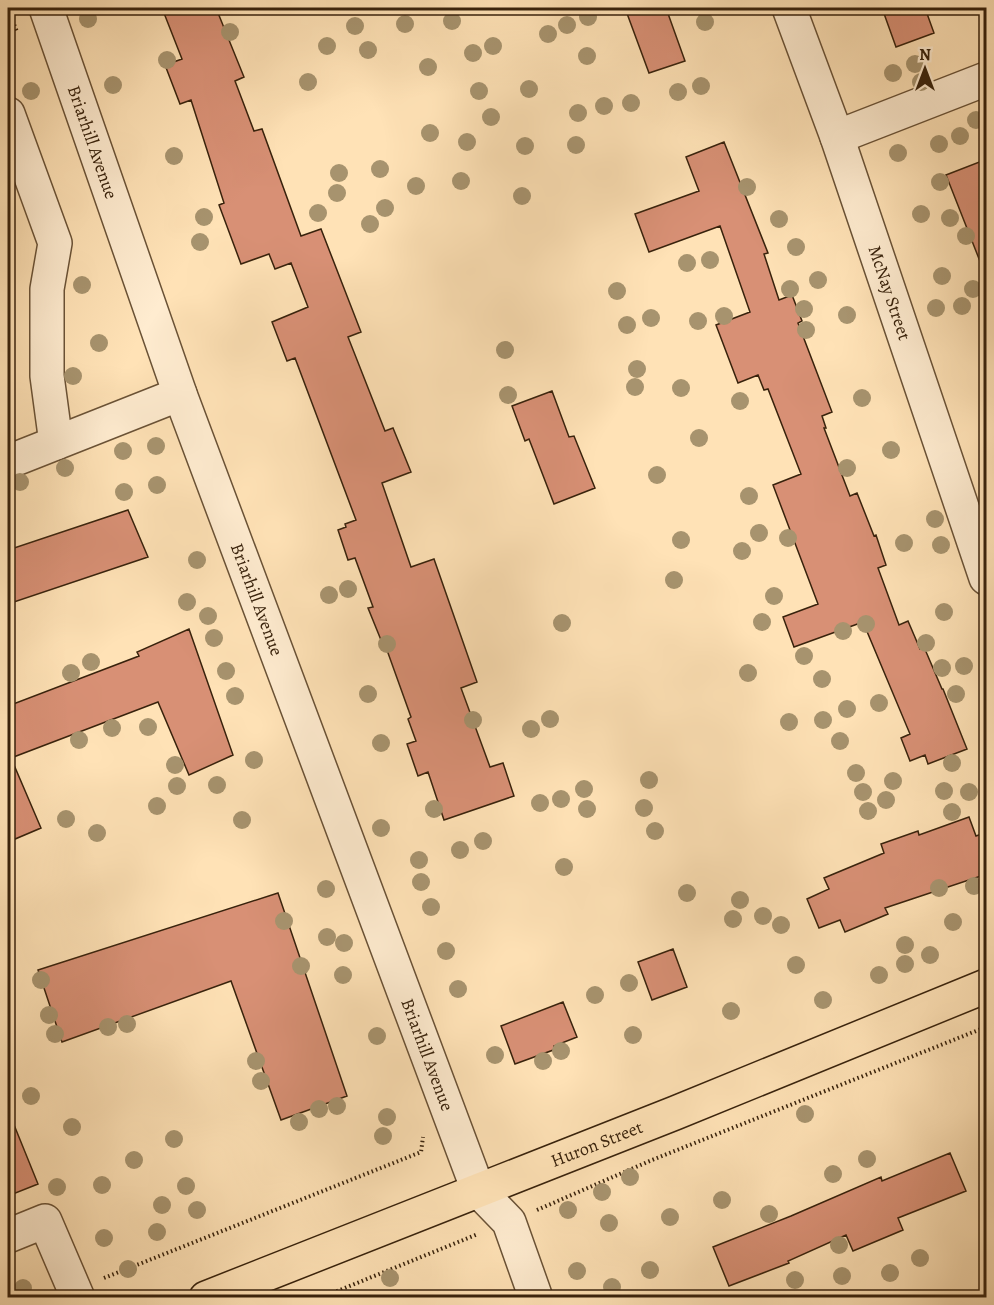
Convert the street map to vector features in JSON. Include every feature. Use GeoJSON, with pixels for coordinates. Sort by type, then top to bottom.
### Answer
{"type":"FeatureCollection","features":[{"type":"Feature","properties":{"kind":"main road","name":"Huron Street"},"geometry":{"type":"LineString","coordinates":[[206,1298],[987,986]]}},
{"type":"Feature","properties":{"kind":"street","name":"Briarhill Avenue"},"geometry":{"type":"LineString","coordinates":[[46,8],[180,394],[478,1190]]}},
{"type":"Feature","properties":{"kind":"street","name":"McNay Street"},"geometry":{"type":"LineString","coordinates":[[789,8],[837,137],[987,578]]}},
{"type":"Feature","properties":{"kind":"street"},"geometry":{"type":"LineString","coordinates":[[837,137],[987,80]]}},
{"type":"Feature","properties":{"kind":"street"},"geometry":{"type":"LineString","coordinates":[[8,114],[56,243],[47,289],[47,376],[56,442]]}},
{"type":"Feature","properties":{"kind":"street"},"geometry":{"type":"LineString","coordinates":[[8,462],[180,394]]}},
{"type":"Feature","properties":{"kind":"street"},"geometry":{"type":"LineString","coordinates":[[478,1190],[509,1222],[536,1298]]}},
{"type":"Feature","properties":{"kind":"street"},"geometry":{"type":"LineString","coordinates":[[8,1236],[45,1221],[76,1294]]}},
{"type":"Feature","properties":{"kind":"path"},"geometry":{"type":"LineString","coordinates":[[8,8],[20,41]]}},
{"type":"Feature","properties":{"kind":"path"},"geometry":{"type":"LineString","coordinates":[[320,1298],[509,1222],[652,1160],[987,1027]]}},
{"type":"Feature","properties":{"kind":"path"},"geometry":{"type":"LineString","coordinates":[[76,1294],[421,1152],[423,1135]]}},
{"type":"Feature","properties":{"kind":"building"},"geometry":{"type":"Polygon","coordinates":[[[162,8],[216,8],[244,77],[235,81],[254,131],[262,129],[301,236],[321,229],[361,332],[348,337],[385,431],[393,428],[411,472],[382,483],[411,567],[434,559],[477,682],[461,688],[490,767],[503,763],[514,796],[444,820],[428,772],[418,776],[407,744],[416,741],[408,719],[411,717],[383,639],[381,640],[368,608],[373,607],[355,558],[348,560],[338,530],[346,527],[345,524],[356,520],[295,358],[287,361],[272,322],[308,307],[291,263],[275,269],[269,254],[241,264],[219,205],[224,203],[191,100],[180,104],[165,65],[182,59],[162,8]]]}},
{"type":"Feature","properties":{"kind":"building"},"geometry":{"type":"Polygon","coordinates":[[[625,8],[666,8],[685,61],[649,73],[625,8]]]}},
{"type":"Feature","properties":{"kind":"building"},"geometry":{"type":"Polygon","coordinates":[[[882,8],[925,8],[934,33],[896,47],[882,8]]]}},
{"type":"Feature","properties":{"kind":"building"},"geometry":{"type":"Polygon","coordinates":[[[724,142],[768,253],[764,254],[779,300],[792,295],[802,321],[798,323],[832,412],[822,416],[826,428],[824,428],[850,496],[857,493],[874,536],[876,535],[886,565],[878,568],[899,625],[908,621],[920,649],[924,647],[967,749],[928,764],[925,755],[910,761],[901,738],[910,734],[863,622],[794,647],[783,617],[818,604],[773,485],[801,474],[768,389],[764,390],[758,375],[738,383],[716,325],[750,312],[720,226],[649,252],[635,214],[699,191],[686,157],[724,142]]]}},
{"type":"Feature","properties":{"kind":"building"},"geometry":{"type":"Polygon","coordinates":[[[987,159],[987,273],[985,274],[946,175],[987,159]]]}},
{"type":"Feature","properties":{"kind":"building"},"geometry":{"type":"Polygon","coordinates":[[[552,391],[569,437],[574,436],[595,488],[554,504],[529,439],[525,441],[512,406],[552,391]]]}},
{"type":"Feature","properties":{"kind":"building"},"geometry":{"type":"Polygon","coordinates":[[[128,510],[148,557],[8,604],[8,550],[128,510]]]}},
{"type":"Feature","properties":{"kind":"building"},"geometry":{"type":"Polygon","coordinates":[[[189,629],[233,755],[189,775],[158,702],[11,758],[41,828],[8,842],[8,706],[139,656],[137,652],[189,629]]]}},
{"type":"Feature","properties":{"kind":"building"},"geometry":{"type":"Polygon","coordinates":[[[969,817],[976,836],[987,832],[987,874],[885,908],[888,914],[845,932],[840,920],[819,928],[807,899],[829,889],[824,878],[884,853],[881,844],[918,831],[919,835],[969,817]]]}},
{"type":"Feature","properties":{"kind":"building"},"geometry":{"type":"Polygon","coordinates":[[[278,893],[347,1096],[281,1120],[231,981],[62,1042],[38,970],[278,893]]]}},
{"type":"Feature","properties":{"kind":"building"},"geometry":{"type":"Polygon","coordinates":[[[673,949],[687,987],[652,1000],[638,962],[673,949]]]}},
{"type":"Feature","properties":{"kind":"building"},"geometry":{"type":"Polygon","coordinates":[[[563,1002],[577,1037],[554,1046],[556,1049],[515,1064],[501,1026],[563,1002]]]}},
{"type":"Feature","properties":{"kind":"building"},"geometry":{"type":"Polygon","coordinates":[[[8,1110],[38,1184],[8,1196],[8,1110]]]}},
{"type":"Feature","properties":{"kind":"building"},"geometry":{"type":"Polygon","coordinates":[[[950,1153],[966,1191],[898,1218],[903,1230],[853,1251],[846,1235],[788,1261],[789,1263],[729,1286],[713,1247],[881,1177],[882,1181],[950,1153]]]}}]}
